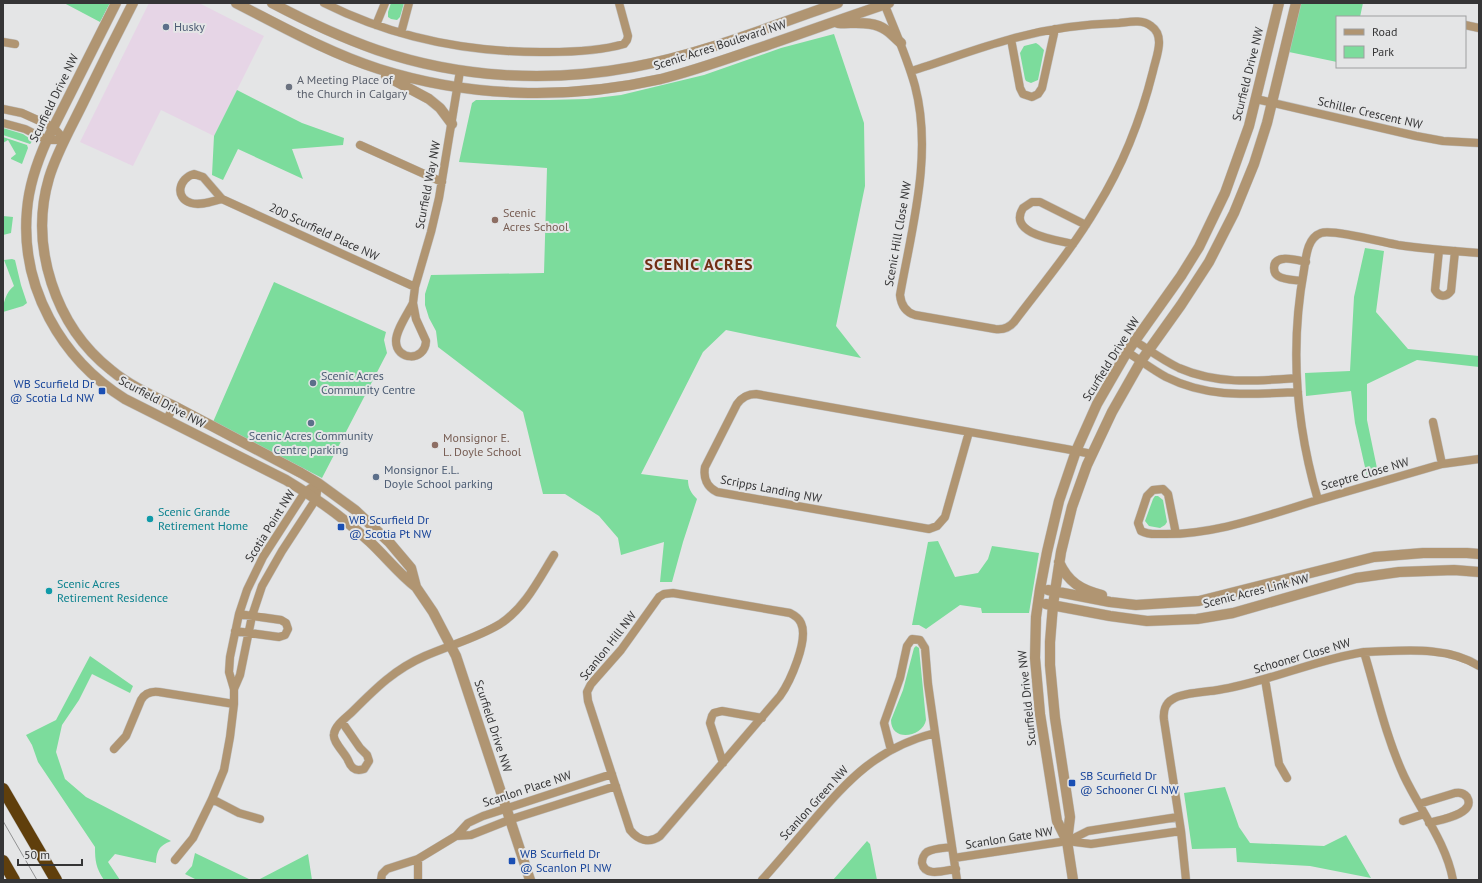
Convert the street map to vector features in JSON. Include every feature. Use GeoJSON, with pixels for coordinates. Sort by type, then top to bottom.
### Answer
{"type":"FeatureCollection","features":[{"type":"Feature","properties":{"kind":"highway"},"geometry":{"type":"LineString","coordinates":[[3,790],[56,880]]}},
{"type":"Feature","properties":{"kind":"highway"},"geometry":{"type":"LineString","coordinates":[[3,861],[14,880]]}},
{"type":"Feature","properties":{"kind":"street","name":"Scurfield Drive NW"},"geometry":{"type":"LineString","coordinates":[[116,3],[38,159],[32,183],[26,225],[30,264],[44,310],[62,341],[94,377],[125,399],[286,480],[316,499],[355,529],[372,544],[404,578],[416,587],[433,612],[451,646],[471,701],[530,880]]}},
{"type":"Feature","properties":{"kind":"street","name":"Scurfield Drive NW"},"geometry":{"type":"LineString","coordinates":[[133,3],[64,140],[54,163],[45,196],[42,223],[46,264],[54,290],[67,318],[77,334],[100,361],[128,382],[300,472],[355,510],[389,542],[411,568],[416,587]]}},
{"type":"Feature","properties":{"kind":"street","name":"Scenic Acres Boulevard NW"},"geometry":{"type":"LineString","coordinates":[[236,3],[321,46],[377,68],[457,87],[496,92],[544,93],[573,92],[621,87],[662,79],[705,67],[886,4]]}},
{"type":"Feature","properties":{"kind":"street","name":"Scenic Acres Boulevard NW"},"geometry":{"type":"LineString","coordinates":[[272,3],[331,32],[377,50],[410,60],[460,71],[502,75],[548,76],[590,73],[627,68],[697,51],[838,3]]}},
{"type":"Feature","properties":{"kind":"street"},"geometry":{"type":"LineString","coordinates":[[324,3],[376,25],[400,33],[444,44],[501,51],[560,52],[624,44],[628,36],[619,3]]}},
{"type":"Feature","properties":{"kind":"street"},"geometry":{"type":"LineString","coordinates":[[376,25],[385,3]]}},
{"type":"Feature","properties":{"kind":"street"},"geometry":{"type":"LineString","coordinates":[[400,33],[409,3]]}},
{"type":"Feature","properties":{"kind":"street","name":"Scurfield Drive NW"},"geometry":{"type":"LineString","coordinates":[[1067,841],[1057,821],[1036,683],[1034,643],[1040,589],[1047,552],[1060,501],[1076,451],[1097,404],[1127,352],[1181,276],[1199,247],[1216,214],[1239,157],[1256,99],[1279,3]]}},
{"type":"Feature","properties":{"kind":"street","name":"Scurfield Drive NW"},"geometry":{"type":"LineString","coordinates":[[1073,880],[1067,841],[1070,817],[1055,718],[1050,665],[1052,605],[1059,562],[1072,507],[1092,454],[1112,412],[1148,350],[1181,305],[1209,262],[1234,214],[1254,164],[1272,103],[1296,3]]}},
{"type":"Feature","properties":{"kind":"street","name":"Scenic Hill Close NW"},"geometry":{"type":"LineString","coordinates":[[886,4],[911,71],[921,120],[922,156],[920,179],[900,295],[902,304],[905,309],[915,315],[1000,330],[1008,327],[1014,322],[1073,244],[1112,182],[1131,140],[1147,94],[1159,41],[1158,34],[1150,25],[1142,22],[1094,24],[1055,29],[1011,39],[911,71]]}},
{"type":"Feature","properties":{"kind":"street"},"geometry":{"type":"LineString","coordinates":[[830,23],[872,24],[886,29],[901,43]]}},
{"type":"Feature","properties":{"kind":"street"},"geometry":{"type":"LineString","coordinates":[[1466,25],[1479,28]]}},
{"type":"Feature","properties":{"kind":"street"},"geometry":{"type":"LineString","coordinates":[[1011,39],[1020,88],[1026,96],[1035,96],[1042,88],[1055,29]]}},
{"type":"Feature","properties":{"kind":"street"},"geometry":{"type":"LineString","coordinates":[[3,42],[16,44]]}},
{"type":"Feature","properties":{"kind":"street"},"geometry":{"type":"LineString","coordinates":[[377,68],[387,76],[429,99],[440,108],[452,124]]}},
{"type":"Feature","properties":{"kind":"street","name":"Scurfield Way NW"},"geometry":{"type":"LineString","coordinates":[[413,303],[403,322],[396,342],[402,353],[412,357],[423,351],[426,341],[416,319],[413,303],[415,287],[431,232],[442,182],[460,71]]}},
{"type":"Feature","properties":{"kind":"street","name":"Schiller Crescent NW"},"geometry":{"type":"LineString","coordinates":[[1256,99],[1416,136],[1443,141],[1479,143]]}},
{"type":"Feature","properties":{"kind":"street"},"geometry":{"type":"LineString","coordinates":[[3,109],[28,115],[53,127],[64,140]]}},
{"type":"Feature","properties":{"kind":"street"},"geometry":{"type":"LineString","coordinates":[[3,123],[25,129],[47,140],[64,140]]}},
{"type":"Feature","properties":{"kind":"street"},"geometry":{"type":"LineString","coordinates":[[360,145],[442,182]]}},
{"type":"Feature","properties":{"kind":"street","name":"200 Scurfield Place NW"},"geometry":{"type":"LineString","coordinates":[[222,199],[199,204],[188,202],[182,195],[181,185],[184,178],[189,175],[198,175],[206,180],[222,199],[415,287]]}},
{"type":"Feature","properties":{"kind":"street"},"geometry":{"type":"LineString","coordinates":[[1073,244],[1032,233],[1025,229],[1019,219],[1020,211],[1032,202],[1040,202],[1086,225]]}},
{"type":"Feature","properties":{"kind":"street","name":"Sceptre Close NW"},"geometry":{"type":"LineString","coordinates":[[1479,253],[1439,250],[1384,243],[1326,232],[1316,235],[1312,240],[1302,281],[1296,364],[1305,445],[1318,500],[1442,464],[1479,459]]}},
{"type":"Feature","properties":{"kind":"street"},"geometry":{"type":"LineString","coordinates":[[1439,250],[1435,290],[1438,294],[1444,296],[1447,296],[1451,291],[1455,251]]}},
{"type":"Feature","properties":{"kind":"street"},"geometry":{"type":"LineString","coordinates":[[1302,281],[1279,277],[1275,273],[1274,267],[1277,261],[1283,258],[1306,262]]}},
{"type":"Feature","properties":{"kind":"street"},"geometry":{"type":"LineString","coordinates":[[1135,341],[1180,368],[1217,380],[1248,381],[1297,378]]}},
{"type":"Feature","properties":{"kind":"street"},"geometry":{"type":"LineString","coordinates":[[1127,352],[1165,376],[1196,389],[1215,393],[1246,395],[1298,392]]}},
{"type":"Feature","properties":{"kind":"street"},"geometry":{"type":"LineString","coordinates":[[1215,393],[1217,380]]}},
{"type":"Feature","properties":{"kind":"street","name":"Scripps Landing NW"},"geometry":{"type":"LineString","coordinates":[[969,432],[945,517],[937,526],[930,529],[717,492],[709,487],[704,476],[705,468],[737,404],[742,398],[752,394],[969,432],[1092,454]]}},
{"type":"Feature","properties":{"kind":"street"},"geometry":{"type":"LineString","coordinates":[[166,420],[174,407]]}},
{"type":"Feature","properties":{"kind":"street"},"geometry":{"type":"LineString","coordinates":[[1433,422],[1442,464]]}},
{"type":"Feature","properties":{"kind":"street","name":"Scotia Point NW"},"geometry":{"type":"LineString","coordinates":[[175,860],[193,838],[224,770],[234,704],[234,689],[229,672],[235,631],[247,590],[257,567],[305,492],[318,483]]}},
{"type":"Feature","properties":{"kind":"street","name":"Scotia Point NW"},"geometry":{"type":"LineString","coordinates":[[234,689],[240,675],[252,616],[262,586],[268,574],[316,499],[318,483]]}},
{"type":"Feature","properties":{"kind":"street"},"geometry":{"type":"LineString","coordinates":[[1176,534],[1168,494],[1163,490],[1153,490],[1148,494],[1138,520],[1140,528],[1144,533],[1176,534],[1208,531],[1318,500]]}},
{"type":"Feature","properties":{"kind":"street","name":"Scenic Acres Link NW"},"geometry":{"type":"LineString","coordinates":[[1040,589],[1110,602],[1136,605],[1199,601],[1374,557],[1423,553],[1479,554]]}},
{"type":"Feature","properties":{"kind":"street"},"geometry":{"type":"LineString","coordinates":[[342,722],[360,748],[367,755],[369,761],[364,769],[357,770],[351,767],[346,756],[334,739],[333,734],[336,728],[342,722],[376,688],[392,674],[425,656],[484,633],[501,623],[516,611],[529,595],[554,555]]}},
{"type":"Feature","properties":{"kind":"street"},"geometry":{"type":"LineString","coordinates":[[1059,562],[1069,580],[1080,587],[1093,593],[1119,599],[1136,605]]}},
{"type":"Feature","properties":{"kind":"street","name":"Scenic Acres Link NW"},"geometry":{"type":"LineString","coordinates":[[1038,603],[1147,621],[1197,619],[1232,613],[1356,578],[1399,572],[1454,570],[1479,572]]}},
{"type":"Feature","properties":{"kind":"street","name":"Scanlon Hill NW"},"geometry":{"type":"LineString","coordinates":[[673,593],[790,613],[799,620],[803,628],[798,658],[793,673],[780,696],[723,763],[660,836],[648,840],[639,839],[630,830],[588,701],[589,688],[621,650],[656,600],[664,594],[673,593]]}},
{"type":"Feature","properties":{"kind":"street"},"geometry":{"type":"LineString","coordinates":[[235,631],[279,637],[285,635],[288,629],[286,623],[281,620],[239,614]]}},
{"type":"Feature","properties":{"kind":"street"},"geometry":{"type":"LineString","coordinates":[[891,750],[884,723],[900,678],[907,646],[912,640],[920,640],[925,648],[928,684],[958,880]]}},
{"type":"Feature","properties":{"kind":"street"},"geometry":{"type":"LineString","coordinates":[[1364,652],[1431,652],[1450,654],[1479,666]]}},
{"type":"Feature","properties":{"kind":"street","name":"Schooner Close NW"},"geometry":{"type":"LineString","coordinates":[[1186,880],[1164,720],[1165,708],[1168,703],[1178,696],[1229,688],[1265,680],[1345,655],[1364,652],[1404,776],[1445,855],[1453,880]]}},
{"type":"Feature","properties":{"kind":"street"},"geometry":{"type":"LineString","coordinates":[[1265,680],[1279,764],[1287,778]]}},
{"type":"Feature","properties":{"kind":"street"},"geometry":{"type":"LineString","coordinates":[[114,749],[126,736],[141,700],[144,696],[151,692],[234,704]]}},
{"type":"Feature","properties":{"kind":"street"},"geometry":{"type":"LineString","coordinates":[[723,763],[710,723],[714,713],[722,711],[762,718]]}},
{"type":"Feature","properties":{"kind":"street","name":"Scanlon Green NW"},"geometry":{"type":"LineString","coordinates":[[762,880],[853,777],[873,761],[891,750],[921,737],[935,733]]}},
{"type":"Feature","properties":{"kind":"street","name":"Scanlon Place NW"},"geometry":{"type":"LineString","coordinates":[[382,880],[382,874],[387,870],[418,859],[456,836],[468,823],[482,816],[612,774]]}},
{"type":"Feature","properties":{"kind":"street","name":"Scanlon Place NW"},"geometry":{"type":"LineString","coordinates":[[456,836],[471,835],[509,820],[616,786]]}},
{"type":"Feature","properties":{"kind":"street"},"geometry":{"type":"LineString","coordinates":[[1419,804],[1455,793],[1461,793],[1466,797],[1468,804],[1467,808],[1462,813],[1429,823]]}},
{"type":"Feature","properties":{"kind":"street"},"geometry":{"type":"LineString","coordinates":[[212,799],[239,813],[260,819]]}},
{"type":"Feature","properties":{"kind":"street"},"geometry":{"type":"LineString","coordinates":[[1403,821],[1424,814]]}},
{"type":"Feature","properties":{"kind":"street"},"geometry":{"type":"LineString","coordinates":[[1067,841],[1088,831],[1178,817]]}},
{"type":"Feature","properties":{"kind":"street"},"geometry":{"type":"LineString","coordinates":[[1067,841],[1091,844],[1180,831]]}},
{"type":"Feature","properties":{"kind":"street","name":"Scanlon Gate NW"},"geometry":{"type":"LineString","coordinates":[[954,858],[1067,841]]}},
{"type":"Feature","properties":{"kind":"street"},"geometry":{"type":"LineString","coordinates":[[952,847],[928,852],[923,857],[922,863],[926,869],[932,872],[956,869]]}},
{"type":"Feature","properties":{"kind":"street"},"geometry":{"type":"LineString","coordinates":[[418,859],[418,880]]}},
{"type":"Feature","properties":{"kind":"shaded area"},"geometry":{"type":"Polygon","coordinates":[[[149,3],[199,3],[264,36],[214,136],[161,110],[133,166],[80,142],[149,3]]]}},
{"type":"Feature","properties":{"kind":"green space"},"geometry":{"type":"Polygon","coordinates":[[[64,3],[110,3],[100,22],[64,3]]]}},
{"type":"Feature","properties":{"kind":"green space"},"geometry":{"type":"Polygon","coordinates":[[[391,3],[404,3],[400,17],[397,20],[388,17],[391,3]]]}},
{"type":"Feature","properties":{"kind":"green space"},"geometry":{"type":"Polygon","coordinates":[[[1301,3],[1363,3],[1360,16],[1336,16],[1336,62],[1289,52],[1301,3]]]}},
{"type":"Feature","properties":{"kind":"green space"},"geometry":{"type":"Polygon","coordinates":[[[834,34],[864,123],[865,186],[836,326],[861,358],[726,330],[703,352],[641,474],[688,480],[690,490],[697,499],[672,582],[660,582],[664,542],[621,555],[618,538],[599,516],[565,494],[543,494],[523,412],[438,347],[436,331],[429,318],[425,305],[425,294],[431,275],[544,273],[547,168],[459,162],[472,103],[476,100],[587,99],[621,95],[704,75],[781,48],[834,34]]]}},
{"type":"Feature","properties":{"kind":"green space"},"geometry":{"type":"Polygon","coordinates":[[[1036,43],[1044,50],[1038,80],[1031,83],[1025,79],[1020,53],[1024,46],[1036,43]]]}},
{"type":"Feature","properties":{"kind":"green space"},"geometry":{"type":"Polygon","coordinates":[[[237,90],[302,123],[344,138],[343,145],[292,149],[303,179],[238,149],[223,180],[212,175],[214,136],[237,90]]]}},
{"type":"Feature","properties":{"kind":"green space"},"geometry":{"type":"Polygon","coordinates":[[[3,128],[23,134],[32,140],[31,143],[30,144],[3,135],[3,128]]]}},
{"type":"Feature","properties":{"kind":"green space"},"geometry":{"type":"Polygon","coordinates":[[[3,137],[27,145],[28,148],[22,164],[11,159],[16,154],[8,140],[3,143],[3,137]]]}},
{"type":"Feature","properties":{"kind":"green space"},"geometry":{"type":"Polygon","coordinates":[[[3,216],[13,217],[11,233],[3,235],[3,216]]]}},
{"type":"Feature","properties":{"kind":"green space"},"geometry":{"type":"Polygon","coordinates":[[[1365,248],[1384,251],[1376,312],[1408,349],[1479,356],[1479,367],[1417,360],[1367,384],[1367,420],[1378,473],[1367,476],[1355,423],[1351,391],[1306,396],[1305,373],[1350,371],[1354,297],[1365,248]]]}},
{"type":"Feature","properties":{"kind":"green space"},"geometry":{"type":"Polygon","coordinates":[[[4,260],[15,260],[27,303],[23,306],[3,312],[6,298],[9,291],[14,286],[4,260]]]}},
{"type":"Feature","properties":{"kind":"green space"},"geometry":{"type":"Polygon","coordinates":[[[274,282],[386,332],[384,340],[387,353],[322,478],[213,422],[274,282]]]}},
{"type":"Feature","properties":{"kind":"green space"},"geometry":{"type":"Polygon","coordinates":[[[1155,496],[1158,496],[1163,500],[1167,522],[1160,528],[1149,526],[1145,521],[1155,496]]]}},
{"type":"Feature","properties":{"kind":"green space"},"geometry":{"type":"Polygon","coordinates":[[[938,541],[955,577],[978,573],[988,559],[992,546],[1039,553],[1029,613],[982,613],[981,608],[960,605],[926,629],[919,625],[912,625],[928,542],[938,541]]]}},
{"type":"Feature","properties":{"kind":"green space"},"geometry":{"type":"Polygon","coordinates":[[[916,646],[919,648],[926,720],[924,726],[914,734],[901,735],[892,727],[891,720],[903,690],[914,648],[916,646]]]}},
{"type":"Feature","properties":{"kind":"green space"},"geometry":{"type":"Polygon","coordinates":[[[90,656],[133,686],[130,693],[92,674],[79,700],[62,725],[56,752],[65,779],[86,797],[171,841],[159,849],[156,863],[115,854],[108,862],[120,880],[104,880],[96,864],[95,847],[38,762],[32,745],[26,735],[56,720],[90,656]]]}},
{"type":"Feature","properties":{"kind":"green space"},"geometry":{"type":"Polygon","coordinates":[[[1225,787],[1239,827],[1250,843],[1324,846],[1346,835],[1371,878],[1310,866],[1237,862],[1236,848],[1192,849],[1184,793],[1225,787]]]}},
{"type":"Feature","properties":{"kind":"green space"},"geometry":{"type":"Polygon","coordinates":[[[867,841],[870,844],[877,880],[833,880],[867,841]]]}},
{"type":"Feature","properties":{"kind":"green space"},"geometry":{"type":"Polygon","coordinates":[[[195,853],[251,880],[197,880],[185,874],[192,866],[195,853]]]}},
{"type":"Feature","properties":{"kind":"green space"},"geometry":{"type":"Polygon","coordinates":[[[308,854],[312,880],[258,880],[308,854]]]}},
{"type":"Feature","properties":{"kind":"tram line"},"geometry":{"type":"LineString","coordinates":[[3,821],[37,880]]}},
{"type":"Feature","properties":{"kind":"place","name":"Husky"},"geometry":{"type":"Point","coordinates":[166,27]}},
{"type":"Feature","properties":{"kind":"place","name":"A Meeting Place of the Church in Calgary"},"geometry":{"type":"Point","coordinates":[289,87]}},
{"type":"Feature","properties":{"kind":"place","name":"Scenic Acres School"},"geometry":{"type":"Point","coordinates":[495,220]}},
{"type":"Feature","properties":{"kind":"place","name":"Scenic Acres Community Centre"},"geometry":{"type":"Point","coordinates":[313,383]}},
{"type":"Feature","properties":{"kind":"place","name":"WB Scurfield Dr @ Scotia Ld NW"},"geometry":{"type":"Point","coordinates":[102,391]}},
{"type":"Feature","properties":{"kind":"place","name":"Scenic Acres Community Centre parking"},"geometry":{"type":"Point","coordinates":[311,423]}},
{"type":"Feature","properties":{"kind":"place","name":"Monsignor E. L. Doyle School"},"geometry":{"type":"Point","coordinates":[435,445]}},
{"type":"Feature","properties":{"kind":"place","name":"Monsignor E.L. Doyle School parking"},"geometry":{"type":"Point","coordinates":[376,477]}},
{"type":"Feature","properties":{"kind":"place","name":"Scenic Grande Retirement Home"},"geometry":{"type":"Point","coordinates":[150,519]}},
{"type":"Feature","properties":{"kind":"place","name":"WB Scurfield Dr @ Scotia Pt NW"},"geometry":{"type":"Point","coordinates":[341,527]}},
{"type":"Feature","properties":{"kind":"place","name":"Scenic Acres Retirement Residence"},"geometry":{"type":"Point","coordinates":[49,591]}},
{"type":"Feature","properties":{"kind":"place","name":"SB Scurfield Dr @ Schooner Cl NW"},"geometry":{"type":"Point","coordinates":[1072,783]}},
{"type":"Feature","properties":{"kind":"place","name":"WB Scurfield Dr @ Scanlon Pl NW"},"geometry":{"type":"Point","coordinates":[512,861]}},
{"type":"Feature","properties":{"kind":"district","name":"SCENIC ACRES"},"geometry":{"type":"Point","coordinates":[699,264]}}]}
